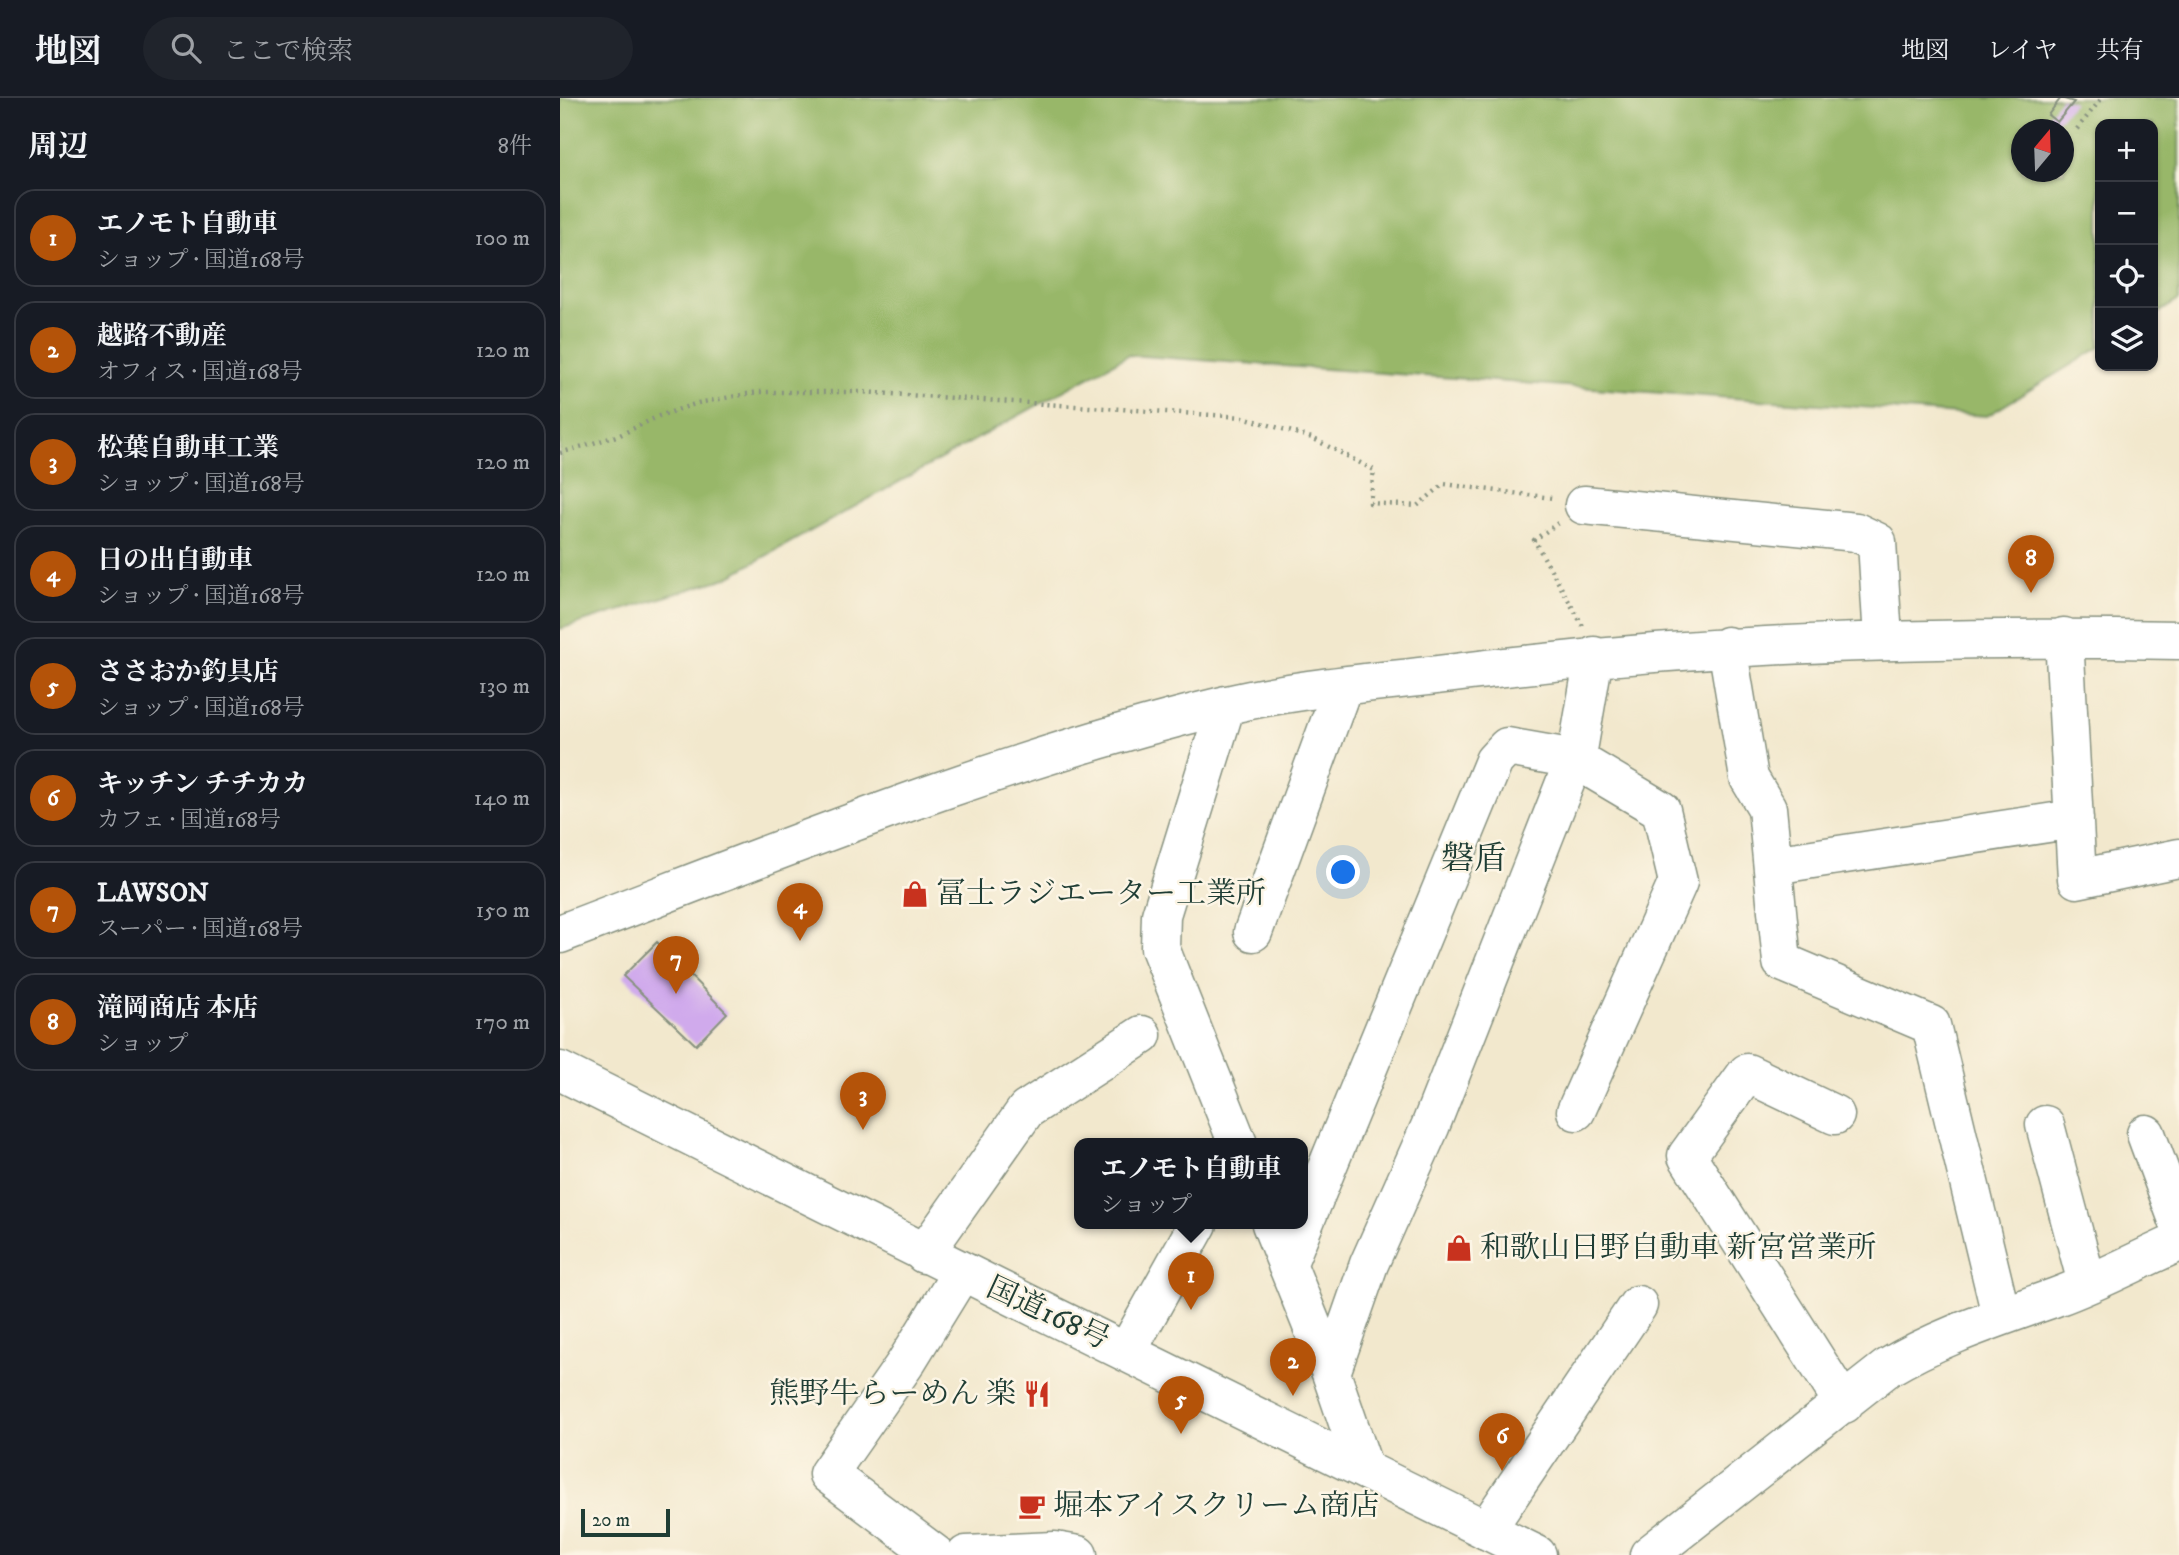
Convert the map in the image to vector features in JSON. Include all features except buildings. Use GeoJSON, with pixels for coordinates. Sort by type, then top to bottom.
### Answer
{"type":"FeatureCollection","features":[{"type":"Feature","properties":{"kind":"main road"},"geometry":{"type":"LineString","coordinates":[[1584,505],[1856,532],[1877,542],[1883,639]]}},
{"type":"Feature","properties":{"kind":"main road"},"geometry":{"type":"LineString","coordinates":[[2064,638],[2077,879],[2179,858]]}},
{"type":"Feature","properties":{"kind":"main road"},"geometry":{"type":"LineString","coordinates":[[560,934],[843,827],[1075,745],[1226,705],[1343,686],[1594,656],[1727,646],[1883,639],[2179,640]]}},
{"type":"Feature","properties":{"kind":"main road"},"geometry":{"type":"LineString","coordinates":[[1727,646],[1749,778],[1767,808],[1782,962],[1931,1025],[2000,1315]]}},
{"type":"Feature","properties":{"kind":"main road"},"geometry":{"type":"LineString","coordinates":[[1331,1373],[1369,1264],[1430,1127],[1574,759],[1594,656]]}},
{"type":"Feature","properties":{"kind":"main road"},"geometry":{"type":"LineString","coordinates":[[1253,932],[1343,686]]}},
{"type":"Feature","properties":{"kind":"main road"},"geometry":{"type":"LineString","coordinates":[[1226,705],[1161,915],[1160,948],[1236,1138]]}},
{"type":"Feature","properties":{"kind":"main road"},"geometry":{"type":"LineString","coordinates":[[1308,1214],[1494,761],[1507,747],[1574,759],[1661,810],[1678,882],[1576,1111]]}},
{"type":"Feature","properties":{"kind":"main road"},"geometry":{"type":"LineString","coordinates":[[1773,865],[2074,819]]}},
{"type":"Feature","properties":{"kind":"main road"},"geometry":{"type":"LineString","coordinates":[[924,1254],[1027,1110],[1142,1035]]}},
{"type":"Feature","properties":{"kind":"main road","name":"国道168号"},"geometry":{"type":"LineString","coordinates":[[560,1071],[961,1273],[1127,1351],[1537,1555]]}},
{"type":"Feature","properties":{"kind":"main road"},"geometry":{"type":"LineString","coordinates":[[1835,1115],[1747,1073],[1688,1156],[1844,1404]]}},
{"type":"Feature","properties":{"kind":"main road"},"geometry":{"type":"LineString","coordinates":[[2045,1125],[2087,1283]]}},
{"type":"Feature","properties":{"kind":"main road"},"geometry":{"type":"LineString","coordinates":[[2146,1134],[2179,1223]]}},
{"type":"Feature","properties":{"kind":"main road"},"geometry":{"type":"LineString","coordinates":[[1127,1351],[1195,1229]]}},
{"type":"Feature","properties":{"kind":"main road"},"geometry":{"type":"LineString","coordinates":[[1273,1229],[1331,1373],[1364,1469]]}},
{"type":"Feature","properties":{"kind":"main road"},"geometry":{"type":"LineString","coordinates":[[1287,1265],[1302,1229]]}},
{"type":"Feature","properties":{"kind":"main road"},"geometry":{"type":"LineString","coordinates":[[1649,1555],[1887,1368],[1911,1353],[2000,1315],[2058,1297],[2179,1242]]}},
{"type":"Feature","properties":{"kind":"main road"},"geometry":{"type":"LineString","coordinates":[[936,1555],[828,1474],[905,1364],[961,1273]]}},
{"type":"Feature","properties":{"kind":"main road"},"geometry":{"type":"LineString","coordinates":[[1486,1530],[1638,1304]]}},
{"type":"Feature","properties":{"kind":"main road"},"geometry":{"type":"LineString","coordinates":[[966,1555],[1055,1551],[1078,1555]]}},
{"type":"Feature","properties":{"kind":"path"},"geometry":{"type":"LineString","coordinates":[[2077,129],[2102,98]]}},
{"type":"Feature","properties":{"kind":"path"},"geometry":{"type":"LineString","coordinates":[[560,453],[620,435],[659,416],[710,401],[758,392],[861,392],[1243,417],[1312,438],[1374,470],[1370,503],[1417,506],[1444,484],[1584,505]]}},
{"type":"Feature","properties":{"kind":"path"},"geometry":{"type":"LineString","coordinates":[[1584,505],[1534,540],[1580,618],[1594,656]]}},
{"type":"Feature","properties":{"kind":"green space"},"geometry":{"type":"Polygon","coordinates":[[[560,98],[2179,98],[2179,300],[2158,313],[2158,119],[2095,119],[2095,350],[1987,416],[1128,355],[726,578],[560,629],[560,98]]]}},
{"type":"Feature","properties":{"kind":"place","name":"滝岡商店 本店"},"geometry":{"type":"Point","coordinates":[2031,593]}},
{"type":"Feature","properties":{"kind":"place","name":"冨士ラジエーター工業所"},"geometry":{"type":"Point","coordinates":[915,894]}},
{"type":"Feature","properties":{"kind":"place","name":"日の出自動車"},"geometry":{"type":"Point","coordinates":[800,941]}},
{"type":"Feature","properties":{"kind":"place","name":"LAWSON"},"geometry":{"type":"Point","coordinates":[676,994]}},
{"type":"Feature","properties":{"kind":"place","name":"松葉自動車工業"},"geometry":{"type":"Point","coordinates":[863,1130]}},
{"type":"Feature","properties":{"kind":"place","name":"和歌山日野自動車 新宮営業所"},"geometry":{"type":"Point","coordinates":[1459,1248]}},
{"type":"Feature","properties":{"kind":"place","name":"エノモト自動車"},"geometry":{"type":"Point","coordinates":[1191,1310]}},
{"type":"Feature","properties":{"kind":"place","name":"熊野牛らーめん 楽"},"geometry":{"type":"Point","coordinates":[1037,1394]}},
{"type":"Feature","properties":{"kind":"place","name":"越路不動産"},"geometry":{"type":"Point","coordinates":[1293,1396]}},
{"type":"Feature","properties":{"kind":"place","name":"ささおか釣具店"},"geometry":{"type":"Point","coordinates":[1181,1434]}},
{"type":"Feature","properties":{"kind":"place","name":"キッチン チチカカ"},"geometry":{"type":"Point","coordinates":[1502,1471]}},
{"type":"Feature","properties":{"kind":"place","name":"堀本アイスクリーム商店"},"geometry":{"type":"Point","coordinates":[1032,1506]}},
{"type":"Feature","properties":{"kind":"district","name":"磐盾"},"geometry":{"type":"Point","coordinates":[1474,859]}}]}
